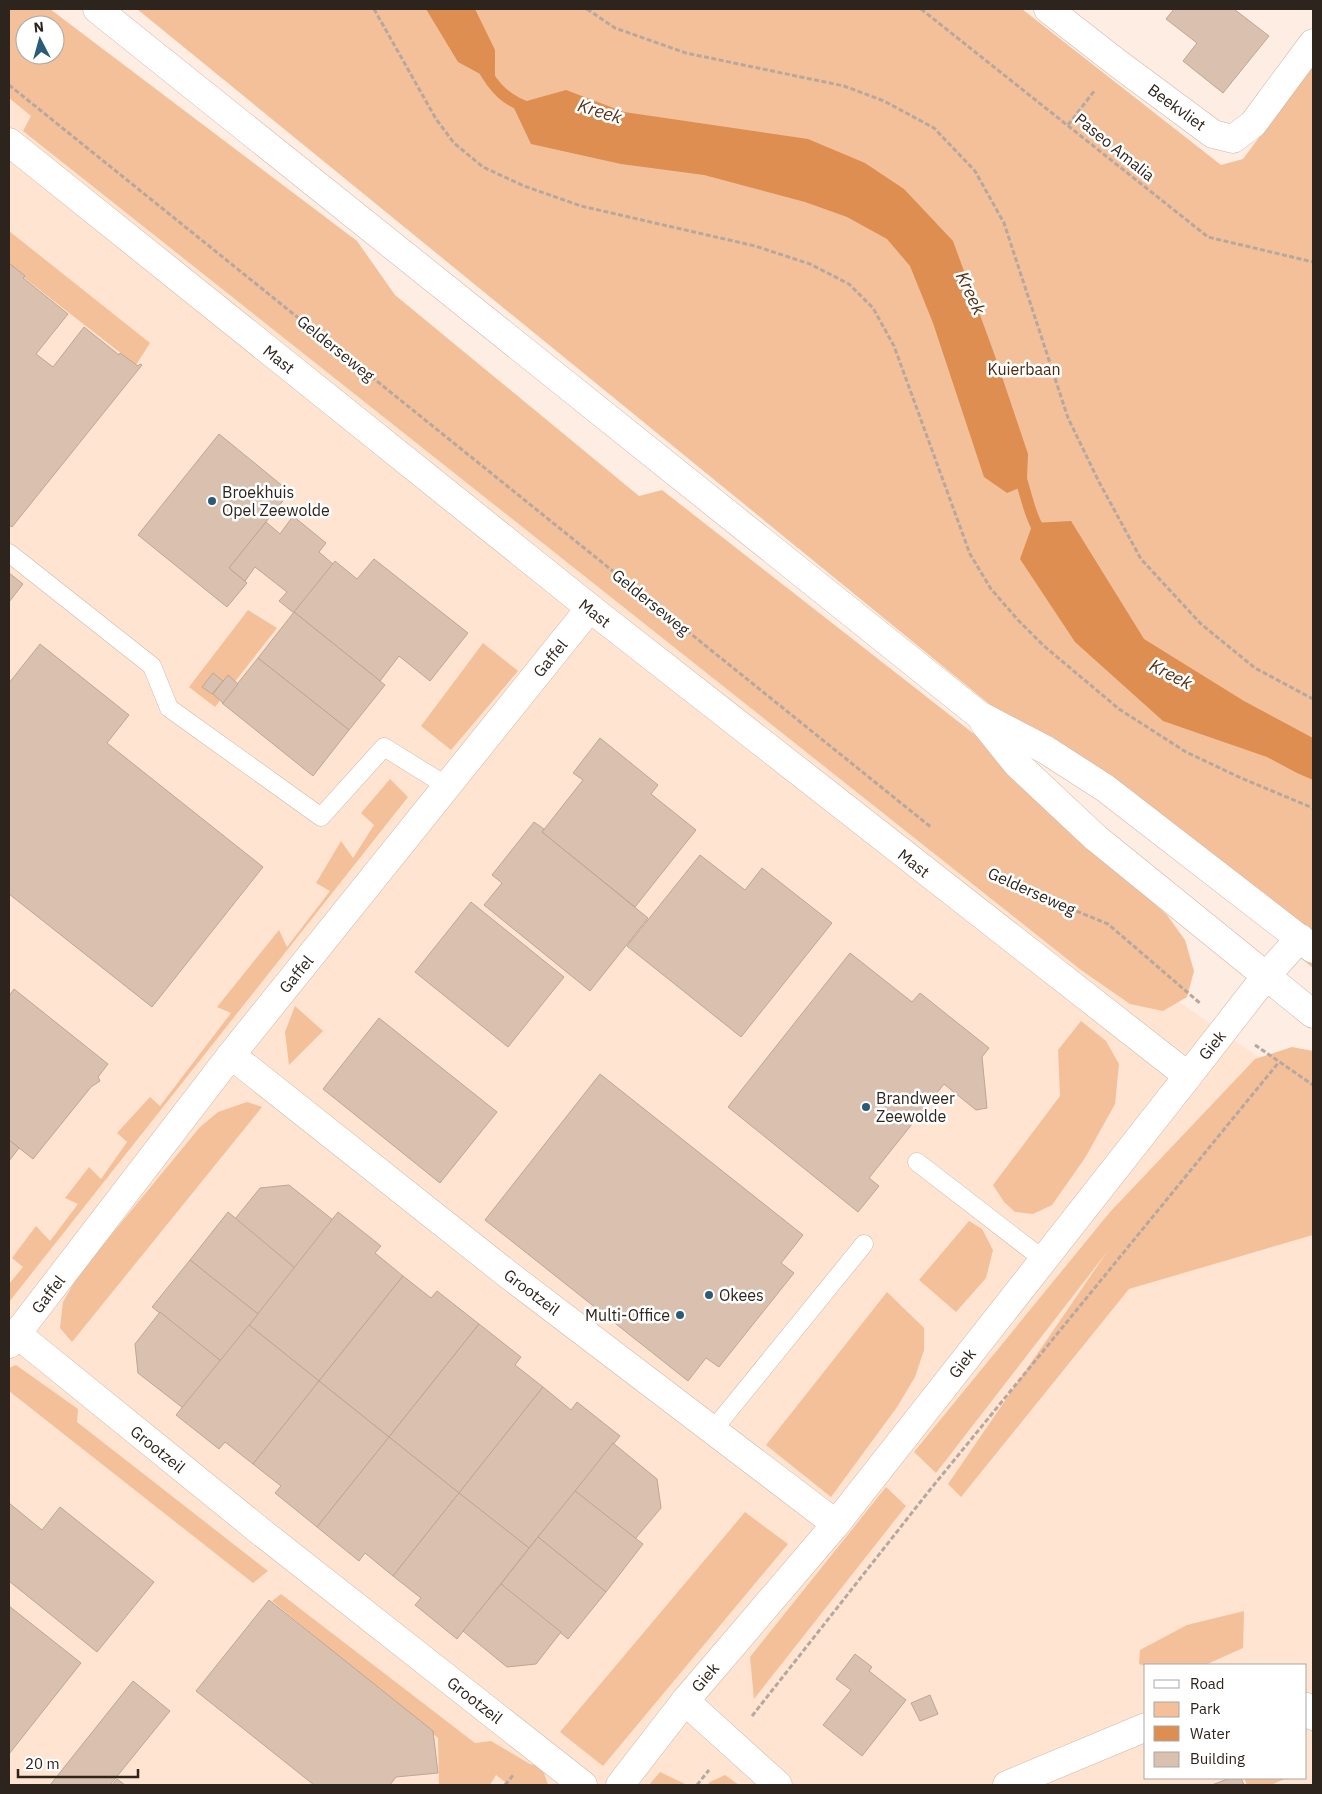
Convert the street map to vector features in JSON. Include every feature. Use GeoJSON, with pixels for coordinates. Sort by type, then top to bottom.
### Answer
{"type":"FeatureCollection","features":[{"type":"Feature","properties":{"kind":"street"},"geometry":{"type":"LineString","coordinates":[[97,9],[979,715],[1046,750],[1105,788],[1306,943]]}},
{"type":"Feature","properties":{"kind":"street","name":"Beekvliet"},"geometry":{"type":"LineString","coordinates":[[1048,9],[1213,134],[1233,139],[1253,124],[1313,43]]}},
{"type":"Feature","properties":{"kind":"street","name":"Mast"},"geometry":{"type":"LineString","coordinates":[[9,142],[590,608],[1188,1076]]}},
{"type":"Feature","properties":{"kind":"street","name":"Gaffel"},"geometry":{"type":"LineString","coordinates":[[13,1339],[231,1055],[590,608]]}},
{"type":"Feature","properties":{"kind":"street"},"geometry":{"type":"LineString","coordinates":[[979,715],[1017,764],[1096,838],[1313,1014]]}},
{"type":"Feature","properties":{"kind":"street","name":"Giek"},"geometry":{"type":"LineString","coordinates":[[620,1785],[685,1701],[836,1524],[1228,1027],[1266,976],[1306,943]]}},
{"type":"Feature","properties":{"kind":"street","name":"Grootzeil"},"geometry":{"type":"LineString","coordinates":[[231,1055],[510,1276],[836,1524]]}},
{"type":"Feature","properties":{"kind":"street","name":"Grootzeil"},"geometry":{"type":"LineString","coordinates":[[13,1339],[583,1785]]}},
{"type":"Feature","properties":{"kind":"street"},"geometry":{"type":"LineString","coordinates":[[685,1701],[778,1785]]}},
{"type":"Feature","properties":{"kind":"street"},"geometry":{"type":"LineString","coordinates":[[1007,1785],[1144,1729]]}},
{"type":"Feature","properties":{"kind":"lane"},"geometry":{"type":"LineString","coordinates":[[9,553],[152,666],[169,708],[321,817],[384,747],[447,786]]}},
{"type":"Feature","properties":{"kind":"lane"},"geometry":{"type":"LineString","coordinates":[[917,1162],[1044,1260]]}},
{"type":"Feature","properties":{"kind":"lane"},"geometry":{"type":"LineString","coordinates":[[713,1430],[864,1244]]}},
{"type":"Feature","properties":{"kind":"path"},"geometry":{"type":"LineString","coordinates":[[374,9],[436,118],[454,143],[483,167],[524,186],[581,206],[755,246],[810,264],[849,284],[873,308],[894,346],[970,554],[991,589],[1018,620],[1044,646],[1119,709],[1186,752],[1241,778],[1313,808]]}},
{"type":"Feature","properties":{"kind":"path"},"geometry":{"type":"LineString","coordinates":[[587,9],[615,28],[686,53],[844,86],[884,101],[934,128],[975,171],[1004,222],[1068,418],[1099,482],[1141,560],[1201,624],[1255,668],[1313,699]]}},
{"type":"Feature","properties":{"kind":"path","name":"Paseo Amalia"},"geometry":{"type":"LineString","coordinates":[[921,9],[1208,237],[1313,262]]}},
{"type":"Feature","properties":{"kind":"path"},"geometry":{"type":"LineString","coordinates":[[1068,125],[1116,62]]}},
{"type":"Feature","properties":{"kind":"path","name":"Gelderseweg"},"geometry":{"type":"LineString","coordinates":[[9,85],[938,832]]}},
{"type":"Feature","properties":{"kind":"path","name":"Gelderseweg"},"geometry":{"type":"LineString","coordinates":[[992,876],[1108,924],[1228,1027],[1313,1085]]}},
{"type":"Feature","properties":{"kind":"path"},"geometry":{"type":"LineString","coordinates":[[697,1785],[930,1491],[1279,1062]]}},
{"type":"Feature","properties":{"kind":"shaded area"},"geometry":{"type":"Polygon","coordinates":[[[9,94],[1162,990],[1313,1095],[1313,1785],[9,1785],[9,94]]]}},
{"type":"Feature","properties":{"kind":"green space"},"geometry":{"type":"Polygon","coordinates":[[[9,9],[50,9],[58,15],[15,15],[15,65],[65,65],[65,20],[357,241],[395,295],[639,496],[662,490],[992,748],[1119,872],[1167,915],[1185,940],[1194,971],[1187,997],[1163,1011],[1130,1004],[1081,970],[23,131],[31,116],[9,98],[9,9]]]}},
{"type":"Feature","properties":{"kind":"green space","name":"Kuierbaan"},"geometry":{"type":"Polygon","coordinates":[[[137,9],[1022,9],[1221,165],[1243,159],[1313,65],[1313,968],[137,9]]]}},
{"type":"Feature","properties":{"kind":"green space"},"geometry":{"type":"Polygon","coordinates":[[[9,231],[150,343],[136,365],[9,266],[9,231]]]}},
{"type":"Feature","properties":{"kind":"green space"},"geometry":{"type":"Polygon","coordinates":[[[248,610],[277,628],[215,707],[189,687],[248,610]]]}},
{"type":"Feature","properties":{"kind":"green space"},"geometry":{"type":"Polygon","coordinates":[[[483,643],[518,671],[451,750],[421,726],[483,643]]]}},
{"type":"Feature","properties":{"kind":"green space"},"geometry":{"type":"Polygon","coordinates":[[[390,779],[408,797],[9,1302],[9,1284],[23,1267],[12,1258],[36,1226],[50,1241],[78,1204],[65,1198],[89,1167],[101,1179],[127,1142],[117,1133],[150,1097],[160,1106],[231,1013],[217,1007],[279,930],[287,947],[330,891],[316,883],[341,841],[353,858],[374,825],[361,813],[390,779]]]}},
{"type":"Feature","properties":{"kind":"green space"},"geometry":{"type":"Polygon","coordinates":[[[295,1006],[323,1031],[289,1065],[285,1032],[295,1006]]]}},
{"type":"Feature","properties":{"kind":"green space"},"geometry":{"type":"Polygon","coordinates":[[[1081,1021],[1106,1041],[1119,1064],[1115,1104],[1085,1158],[1052,1205],[1033,1214],[1015,1212],[1004,1202],[993,1185],[1060,1096],[1058,1050],[1081,1021]]]}},
{"type":"Feature","properties":{"kind":"green space"},"geometry":{"type":"Polygon","coordinates":[[[1292,1047],[1313,1051],[1313,1235],[1129,1289],[961,1497],[948,1484],[1107,1252],[936,1473],[914,1452],[1110,1212],[1255,1059],[1292,1047]]]}},
{"type":"Feature","properties":{"kind":"green space"},"geometry":{"type":"Polygon","coordinates":[[[247,1102],[262,1107],[72,1342],[60,1328],[63,1302],[79,1274],[200,1127],[218,1112],[247,1102]]]}},
{"type":"Feature","properties":{"kind":"green space"},"geometry":{"type":"Polygon","coordinates":[[[969,1221],[982,1229],[993,1250],[986,1278],[956,1312],[919,1280],[969,1221]]]}},
{"type":"Feature","properties":{"kind":"green space"},"geometry":{"type":"Polygon","coordinates":[[[887,1292],[924,1328],[924,1350],[915,1377],[897,1407],[831,1497],[766,1445],[887,1292]]]}},
{"type":"Feature","properties":{"kind":"green space"},"geometry":{"type":"Polygon","coordinates":[[[16,1365],[78,1409],[77,1422],[268,1571],[253,1583],[9,1391],[9,1368],[16,1365]]]}},
{"type":"Feature","properties":{"kind":"green space"},"geometry":{"type":"Polygon","coordinates":[[[886,1487],[906,1506],[754,1699],[750,1657],[886,1487]]]}},
{"type":"Feature","properties":{"kind":"green space"},"geometry":{"type":"Polygon","coordinates":[[[745,1512],[788,1544],[603,1766],[560,1732],[745,1512]]]}},
{"type":"Feature","properties":{"kind":"green space"},"geometry":{"type":"Polygon","coordinates":[[[281,1594],[475,1743],[491,1741],[530,1764],[542,1767],[548,1785],[509,1785],[496,1775],[490,1785],[439,1785],[438,1738],[272,1601],[281,1594]]]}},
{"type":"Feature","properties":{"kind":"green space"},"geometry":{"type":"Polygon","coordinates":[[[1244,1611],[1243,1648],[1207,1664],[1139,1664],[1140,1650],[1187,1625],[1244,1611]]]}},
{"type":"Feature","properties":{"kind":"green space"},"geometry":{"type":"Polygon","coordinates":[[[660,1772],[685,1784],[649,1785],[660,1772]]]}},
{"type":"Feature","properties":{"kind":"green space"},"geometry":{"type":"Polygon","coordinates":[[[725,1775],[739,1785],[707,1785],[710,1782],[725,1775]]]}},
{"type":"Feature","properties":{"kind":"green space"},"geometry":{"type":"Polygon","coordinates":[[[1244,1779],[1285,1779],[1271,1785],[1247,1785],[1244,1779]]]}},
{"type":"Feature","properties":{"kind":"water"},"geometry":{"type":"Polygon","coordinates":[[[426,9],[475,9],[495,50],[495,82],[458,62],[426,9]]]}},
{"type":"Feature","properties":{"kind":"water"},"geometry":{"type":"Polygon","coordinates":[[[566,90],[624,112],[808,139],[865,163],[904,189],[953,241],[1028,454],[1027,478],[1024,486],[1007,493],[984,477],[933,323],[910,266],[887,239],[847,217],[805,202],[704,175],[621,164],[531,144],[514,108],[516,104],[566,90]]]}},
{"type":"Feature","properties":{"kind":"water"},"geometry":{"type":"Polygon","coordinates":[[[1071,521],[1144,639],[1244,701],[1313,738],[1313,780],[1267,757],[1163,721],[1075,642],[1020,559],[1033,523],[1071,521]]]}},
{"type":"Feature","properties":{"kind":"building"},"geometry":{"type":"Polygon","coordinates":[[[1174,9],[1234,9],[1269,36],[1223,93],[1183,61],[1197,43],[1166,19],[1174,9]]]}},
{"type":"Feature","properties":{"kind":"building"},"geometry":{"type":"Polygon","coordinates":[[[9,263],[25,276],[23,278],[68,314],[36,354],[53,367],[84,327],[119,355],[120,353],[138,366],[142,365],[12,527],[9,525],[9,263]]]}},
{"type":"Feature","properties":{"kind":"building"},"geometry":{"type":"Polygon","coordinates":[[[219,434],[290,492],[229,568],[247,583],[227,607],[138,535],[219,434]]]}},
{"type":"Feature","properties":{"kind":"building"},"geometry":{"type":"Polygon","coordinates":[[[293,516],[326,543],[319,552],[333,564],[294,613],[279,601],[287,592],[255,567],[245,581],[229,568],[266,522],[280,534],[293,516]]]}},
{"type":"Feature","properties":{"kind":"building"},"geometry":{"type":"Polygon","coordinates":[[[374,559],[468,633],[430,681],[399,656],[380,681],[294,612],[335,561],[357,579],[374,559]]]}},
{"type":"Feature","properties":{"kind":"building"},"geometry":{"type":"Polygon","coordinates":[[[9,573],[23,584],[9,602],[9,573]]]}},
{"type":"Feature","properties":{"kind":"building"},"geometry":{"type":"Polygon","coordinates":[[[294,612],[385,685],[349,730],[258,658],[294,612]]]}},
{"type":"Feature","properties":{"kind":"building"},"geometry":{"type":"Polygon","coordinates":[[[40,644],[129,715],[107,743],[263,867],[152,1007],[9,894],[9,683],[40,644]]]}},
{"type":"Feature","properties":{"kind":"building"},"geometry":{"type":"Polygon","coordinates":[[[258,658],[349,730],[313,776],[222,703],[258,658]]]}},
{"type":"Feature","properties":{"kind":"building"},"geometry":{"type":"Polygon","coordinates":[[[213,673],[223,681],[212,694],[202,687],[213,673]]]}},
{"type":"Feature","properties":{"kind":"building"},"geometry":{"type":"Polygon","coordinates":[[[228,675],[238,684],[223,703],[213,694],[228,675]]]}},
{"type":"Feature","properties":{"kind":"building"},"geometry":{"type":"Polygon","coordinates":[[[600,738],[658,785],[651,794],[696,830],[635,907],[542,832],[583,780],[573,773],[600,738]]]}},
{"type":"Feature","properties":{"kind":"building"},"geometry":{"type":"Polygon","coordinates":[[[534,822],[544,829],[542,832],[648,918],[590,991],[484,905],[502,883],[492,875],[534,822]]]}},
{"type":"Feature","properties":{"kind":"building"},"geometry":{"type":"Polygon","coordinates":[[[700,855],[745,890],[762,868],[832,923],[741,1037],[627,946],[700,855]]]}},
{"type":"Feature","properties":{"kind":"building"},"geometry":{"type":"Polygon","coordinates":[[[471,902],[564,977],[508,1047],[415,972],[471,902]]]}},
{"type":"Feature","properties":{"kind":"building"},"geometry":{"type":"Polygon","coordinates":[[[850,953],[912,1002],[920,993],[989,1048],[982,1057],[987,1108],[976,1110],[944,1084],[869,1178],[879,1186],[858,1212],[728,1107],[850,953]]]}},
{"type":"Feature","properties":{"kind":"building"},"geometry":{"type":"Polygon","coordinates":[[[14,989],[108,1064],[98,1077],[100,1081],[91,1087],[33,1159],[9,1140],[9,996],[14,989]]]}},
{"type":"Feature","properties":{"kind":"building"},"geometry":{"type":"Polygon","coordinates":[[[379,1018],[497,1112],[440,1183],[323,1089],[379,1018]]]}},
{"type":"Feature","properties":{"kind":"building"},"geometry":{"type":"Polygon","coordinates":[[[600,1074],[803,1235],[781,1263],[794,1273],[719,1367],[706,1358],[688,1381],[485,1220],[600,1074]]]}},
{"type":"Feature","properties":{"kind":"building"},"geometry":{"type":"Polygon","coordinates":[[[9,1140],[19,1148],[9,1161],[9,1140]]]}},
{"type":"Feature","properties":{"kind":"building"},"geometry":{"type":"Polygon","coordinates":[[[289,1185],[333,1220],[295,1268],[235,1219],[260,1188],[289,1185]]]}},
{"type":"Feature","properties":{"kind":"building"},"geometry":{"type":"Polygon","coordinates":[[[228,1212],[295,1268],[258,1314],[190,1260],[228,1212]]]}},
{"type":"Feature","properties":{"kind":"building"},"geometry":{"type":"Polygon","coordinates":[[[338,1212],[381,1246],[375,1253],[403,1276],[319,1381],[249,1325],[338,1212]]]}},
{"type":"Feature","properties":{"kind":"building"},"geometry":{"type":"Polygon","coordinates":[[[190,1260],[258,1314],[221,1361],[152,1307],[190,1260]]]}},
{"type":"Feature","properties":{"kind":"building"},"geometry":{"type":"Polygon","coordinates":[[[403,1276],[431,1298],[437,1291],[479,1324],[389,1437],[319,1381],[403,1276]]]}},
{"type":"Feature","properties":{"kind":"building"},"geometry":{"type":"Polygon","coordinates":[[[160,1312],[221,1361],[183,1408],[138,1373],[135,1344],[160,1312]]]}},
{"type":"Feature","properties":{"kind":"building"},"geometry":{"type":"Polygon","coordinates":[[[479,1324],[521,1357],[515,1365],[543,1387],[459,1493],[389,1437],[479,1324]]]}},
{"type":"Feature","properties":{"kind":"building"},"geometry":{"type":"Polygon","coordinates":[[[249,1325],[319,1381],[253,1464],[225,1442],[219,1449],[176,1415],[249,1325]]]}},
{"type":"Feature","properties":{"kind":"building"},"geometry":{"type":"Polygon","coordinates":[[[319,1381],[389,1437],[317,1527],[275,1493],[281,1486],[253,1464],[319,1381]]]}},
{"type":"Feature","properties":{"kind":"building"},"geometry":{"type":"Polygon","coordinates":[[[543,1387],[571,1410],[577,1402],[620,1436],[529,1548],[459,1493],[543,1387]]]}},
{"type":"Feature","properties":{"kind":"building"},"geometry":{"type":"Polygon","coordinates":[[[389,1437],[459,1493],[393,1576],[365,1553],[359,1561],[317,1527],[389,1437]]]}},
{"type":"Feature","properties":{"kind":"building"},"geometry":{"type":"Polygon","coordinates":[[[613,1443],[657,1479],[661,1508],[635,1539],[575,1491],[613,1443]]]}},
{"type":"Feature","properties":{"kind":"building"},"geometry":{"type":"Polygon","coordinates":[[[575,1491],[643,1544],[606,1592],[538,1537],[575,1491]]]}},
{"type":"Feature","properties":{"kind":"building"},"geometry":{"type":"Polygon","coordinates":[[[459,1493],[529,1548],[457,1639],[415,1605],[421,1598],[393,1576],[459,1493]]]}},
{"type":"Feature","properties":{"kind":"building"},"geometry":{"type":"Polygon","coordinates":[[[9,1503],[42,1530],[60,1507],[154,1582],[97,1652],[9,1581],[9,1503]]]}},
{"type":"Feature","properties":{"kind":"building"},"geometry":{"type":"Polygon","coordinates":[[[538,1537],[606,1592],[568,1639],[501,1584],[538,1537]]]}},
{"type":"Feature","properties":{"kind":"building"},"geometry":{"type":"Polygon","coordinates":[[[501,1584],[561,1632],[536,1664],[507,1667],[463,1631],[501,1584]]]}},
{"type":"Feature","properties":{"kind":"building"},"geometry":{"type":"Polygon","coordinates":[[[269,1600],[433,1731],[438,1773],[396,1777],[390,1785],[314,1785],[196,1691],[269,1600]]]}},
{"type":"Feature","properties":{"kind":"building"},"geometry":{"type":"Polygon","coordinates":[[[9,1606],[81,1663],[9,1754],[9,1606]]]}},
{"type":"Feature","properties":{"kind":"building"},"geometry":{"type":"Polygon","coordinates":[[[855,1654],[872,1667],[869,1671],[906,1700],[862,1756],[823,1725],[851,1690],[836,1679],[855,1654]]]}},
{"type":"Feature","properties":{"kind":"building"},"geometry":{"type":"Polygon","coordinates":[[[133,1681],[170,1711],[110,1785],[50,1785],[133,1681]]]}},
{"type":"Feature","properties":{"kind":"building"},"geometry":{"type":"Polygon","coordinates":[[[930,1695],[938,1714],[920,1721],[911,1703],[930,1695]]]}},
{"type":"Feature","properties":{"kind":"building"},"geometry":{"type":"Polygon","coordinates":[[[117,1779],[125,1785],[112,1785],[117,1779]]]}},
{"type":"Feature","properties":{"kind":"building"},"geometry":{"type":"Polygon","coordinates":[[[1227,1779],[1241,1779],[1244,1785],[1212,1785],[1227,1779]]]}},
{"type":"Feature","properties":{"kind":"waterway","name":"Kreek"},"geometry":{"type":"LineString","coordinates":[[482,66],[491,81],[502,93],[514,102],[531,109]]}},
{"type":"Feature","properties":{"kind":"waterway","name":"Kreek"},"geometry":{"type":"LineString","coordinates":[[1018,470],[1031,512],[1042,535]]}},
{"type":"Feature","properties":{"kind":"place","name":"Broekhuis Opel Zeewolde"},"geometry":{"type":"Point","coordinates":[212,501]}},
{"type":"Feature","properties":{"kind":"place","name":"Brandweer Zeewolde"},"geometry":{"type":"Point","coordinates":[866,1107]}},
{"type":"Feature","properties":{"kind":"place","name":"Okees"},"geometry":{"type":"Point","coordinates":[709,1295]}},
{"type":"Feature","properties":{"kind":"place","name":"Multi-Office"},"geometry":{"type":"Point","coordinates":[680,1315]}}]}
